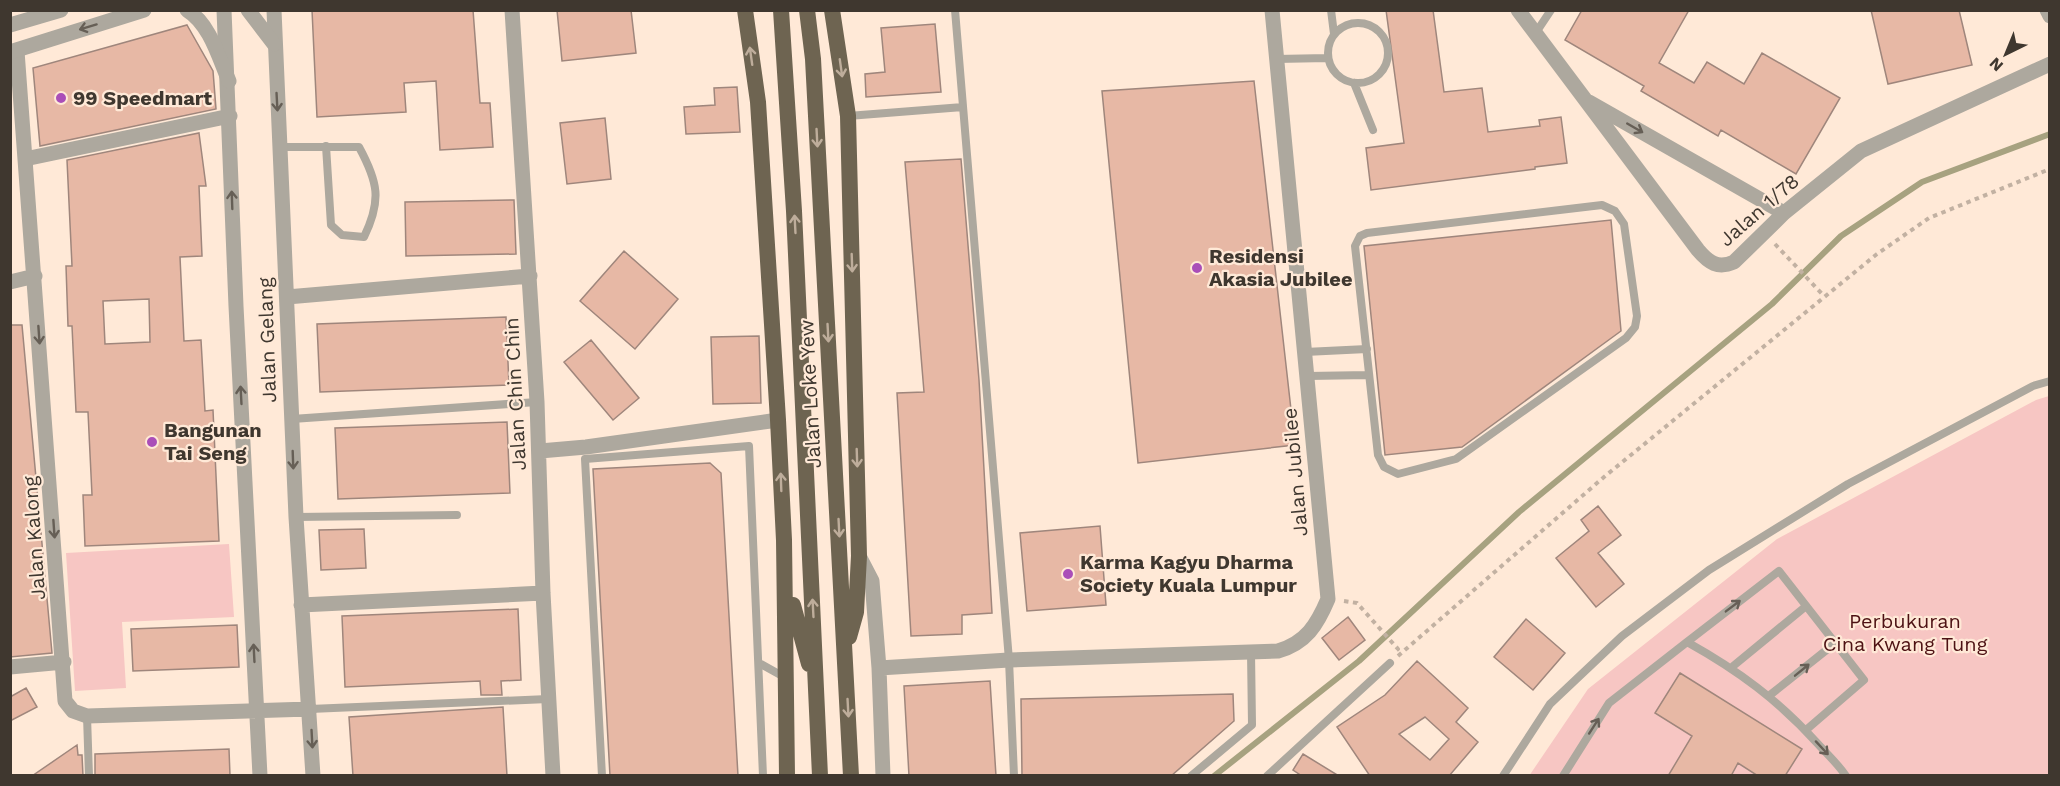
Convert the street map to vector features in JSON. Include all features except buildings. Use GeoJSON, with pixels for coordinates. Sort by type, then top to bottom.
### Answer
{"type":"FeatureCollection","features":[{"type":"Feature","properties":{"kind":"highway"},"geometry":{"type":"LineString","coordinates":[[745,10],[758,102],[778,420],[784,540],[787,678],[786,774]]}},
{"type":"Feature","properties":{"kind":"highway","name":"Jalan Loke Yew"},"geometry":{"type":"LineString","coordinates":[[781,10],[786,59],[820,776]]}},
{"type":"Feature","properties":{"kind":"highway","name":"Jalan Loke Yew"},"geometry":{"type":"LineString","coordinates":[[807,10],[813,59],[851,776]]}},
{"type":"Feature","properties":{"kind":"highway"},"geometry":{"type":"LineString","coordinates":[[832,10],[848,116],[859,556],[856,612],[845,649]]}},
{"type":"Feature","properties":{"kind":"highway"},"geometry":{"type":"LineString","coordinates":[[784,540],[796,623],[816,687]]}},
{"type":"Feature","properties":{"kind":"street"},"geometry":{"type":"LineString","coordinates":[[10,25],[61,10]]}},
{"type":"Feature","properties":{"kind":"street"},"geometry":{"type":"LineString","coordinates":[[14,51],[144,10]]}},
{"type":"Feature","properties":{"kind":"street"},"geometry":{"type":"LineString","coordinates":[[187,10],[207,32],[229,81]]}},
{"type":"Feature","properties":{"kind":"street","name":"Jalan Gelang"},"geometry":{"type":"LineString","coordinates":[[224,10],[229,81],[236,306],[260,776]]}},
{"type":"Feature","properties":{"kind":"street"},"geometry":{"type":"LineString","coordinates":[[248,10],[274,44]]}},
{"type":"Feature","properties":{"kind":"street","name":"Jalan Gelang"},"geometry":{"type":"LineString","coordinates":[[274,10],[296,518],[313,776]]}},
{"type":"Feature","properties":{"kind":"street","name":"Jalan Chin Chin"},"geometry":{"type":"LineString","coordinates":[[512,10],[540,451],[543,593],[553,776]]}},
{"type":"Feature","properties":{"kind":"street","name":"Jalan Jubilee"},"geometry":{"type":"LineString","coordinates":[[879,668],[1009,660],[1278,651],[1294,646],[1316,626],[1328,599],[1272,10]]}},
{"type":"Feature","properties":{"kind":"street","name":"Jalan 1/78"},"geometry":{"type":"LineString","coordinates":[[1518,10],[1698,250],[1714,264],[1725,266],[1734,262],[1784,213],[1861,151],[2049,64]]}},
{"type":"Feature","properties":{"kind":"street"},"geometry":{"type":"LineString","coordinates":[[2047,10],[2049,16]]}},
{"type":"Feature","properties":{"kind":"street","name":"Jalan Kalong"},"geometry":{"type":"LineString","coordinates":[[14,51],[35,276],[65,701],[73,711],[87,716]]}},
{"type":"Feature","properties":{"kind":"street"},"geometry":{"type":"LineString","coordinates":[[1584,100],[1784,213]]}},
{"type":"Feature","properties":{"kind":"street"},"geometry":{"type":"LineString","coordinates":[[25,159],[230,116]]}},
{"type":"Feature","properties":{"kind":"street"},"geometry":{"type":"LineString","coordinates":[[10,282],[35,276]]}},
{"type":"Feature","properties":{"kind":"street"},"geometry":{"type":"LineString","coordinates":[[287,297],[530,276]]}},
{"type":"Feature","properties":{"kind":"street"},"geometry":{"type":"LineString","coordinates":[[540,451],[586,447],[778,420]]}},
{"type":"Feature","properties":{"kind":"street"},"geometry":{"type":"LineString","coordinates":[[859,556],[872,581],[879,668],[883,776]]}},
{"type":"Feature","properties":{"kind":"street"},"geometry":{"type":"LineString","coordinates":[[301,605],[543,593]]}},
{"type":"Feature","properties":{"kind":"street"},"geometry":{"type":"LineString","coordinates":[[10,667],[64,662]]}},
{"type":"Feature","properties":{"kind":"street"},"geometry":{"type":"LineString","coordinates":[[87,716],[310,709]]}},
{"type":"Feature","properties":{"kind":"lane"},"geometry":{"type":"LineString","coordinates":[[955,10],[1009,660],[1014,776]]}},
{"type":"Feature","properties":{"kind":"lane"},"geometry":{"type":"LineString","coordinates":[[1331,10],[1334,34]]}},
{"type":"Feature","properties":{"kind":"lane"},"geometry":{"type":"LineString","coordinates":[[1535,34],[1551,10]]}},
{"type":"Feature","properties":{"kind":"lane"},"geometry":{"type":"LineString","coordinates":[[1353,83],[1374,78],[1387,62],[1386,41],[1372,26],[1362,23],[1341,27],[1334,34],[1328,50],[1328,58],[1337,74],[1353,83],[1373,130]]}},
{"type":"Feature","properties":{"kind":"lane"},"geometry":{"type":"LineString","coordinates":[[1276,59],[1328,58]]}},
{"type":"Feature","properties":{"kind":"lane"},"geometry":{"type":"LineString","coordinates":[[848,116],[963,107]]}},
{"type":"Feature","properties":{"kind":"lane"},"geometry":{"type":"LineString","coordinates":[[279,147],[326,146],[359,147],[374,174],[376,202],[364,237],[342,235],[331,225],[326,146]]}},
{"type":"Feature","properties":{"kind":"lane"},"geometry":{"type":"LineString","coordinates":[[1602,205],[1615,211],[1624,224],[1637,316],[1635,327],[1626,338],[1456,459],[1398,474],[1384,467],[1378,455],[1369,375],[1355,246],[1360,236],[1367,232],[1602,205]]}},
{"type":"Feature","properties":{"kind":"lane"},"geometry":{"type":"LineString","coordinates":[[1305,352],[1366,349]]}},
{"type":"Feature","properties":{"kind":"lane"},"geometry":{"type":"LineString","coordinates":[[1308,376],[1369,375]]}},
{"type":"Feature","properties":{"kind":"lane"},"geometry":{"type":"LineString","coordinates":[[1503,776],[1550,704],[1622,636],[1709,570],[1848,484],[2033,386],[2049,381]]}},
{"type":"Feature","properties":{"kind":"lane"},"geometry":{"type":"LineString","coordinates":[[292,419],[537,402]]}},
{"type":"Feature","properties":{"kind":"lane"},"geometry":{"type":"LineString","coordinates":[[602,776],[585,459],[749,446],[763,776]]}},
{"type":"Feature","properties":{"kind":"lane"},"geometry":{"type":"LineString","coordinates":[[296,518],[457,514]]}},
{"type":"Feature","properties":{"kind":"lane"},"geometry":{"type":"LineString","coordinates":[[1563,776],[1609,703],[1779,571],[1864,681],[1806,730]]}},
{"type":"Feature","properties":{"kind":"lane"},"geometry":{"type":"LineString","coordinates":[[1732,667],[1805,607]]}},
{"type":"Feature","properties":{"kind":"lane"},"geometry":{"type":"LineString","coordinates":[[1687,642],[1732,667],[1770,696],[1806,730],[1842,773]]}},
{"type":"Feature","properties":{"kind":"lane"},"geometry":{"type":"LineString","coordinates":[[1770,696],[1834,644]]}},
{"type":"Feature","properties":{"kind":"lane"},"geometry":{"type":"LineString","coordinates":[[1191,776],[1252,725],[1251,652]]}},
{"type":"Feature","properties":{"kind":"lane"},"geometry":{"type":"LineString","coordinates":[[759,663],[787,678]]}},
{"type":"Feature","properties":{"kind":"lane"},"geometry":{"type":"LineString","coordinates":[[1267,776],[1390,663]]}},
{"type":"Feature","properties":{"kind":"lane"},"geometry":{"type":"LineString","coordinates":[[310,709],[548,699]]}},
{"type":"Feature","properties":{"kind":"lane"},"geometry":{"type":"LineString","coordinates":[[87,716],[89,776]]}},
{"type":"Feature","properties":{"kind":"path"},"geometry":{"type":"LineString","coordinates":[[1390,663],[1604,477],[1824,296],[1929,218],[2049,169]]}},
{"type":"Feature","properties":{"kind":"path"},"geometry":{"type":"LineString","coordinates":[[1790,260],[1824,296]]}},
{"type":"Feature","properties":{"kind":"path"},"geometry":{"type":"LineString","coordinates":[[1357,603],[1398,649]]}},
{"type":"Feature","properties":{"kind":"green space","name":"Perbukuran Cina Kwang Tung"},"geometry":{"type":"Polygon","coordinates":[[[2049,396],[2049,775],[1529,776],[1588,689],[1777,539],[2036,400],[2049,396]]]}},
{"type":"Feature","properties":{"kind":"green space"},"geometry":{"type":"Polygon","coordinates":[[[229,544],[234,617],[122,622],[126,688],[75,691],[66,553],[229,544]]]}},
{"type":"Feature","properties":{"kind":"waterway"},"geometry":{"type":"LineString","coordinates":[[1214,776],[1359,661],[1519,512],[1772,304],[1841,236],[1922,182],[2050,134]]}},
{"type":"Feature","properties":{"kind":"place","name":"99 Speedmart"},"geometry":{"type":"Point","coordinates":[61,98]}},
{"type":"Feature","properties":{"kind":"place","name":"Residensi Akasia Jubilee"},"geometry":{"type":"Point","coordinates":[1197,268]}},
{"type":"Feature","properties":{"kind":"place","name":"Bangunan Tai Seng"},"geometry":{"type":"Point","coordinates":[152,442]}},
{"type":"Feature","properties":{"kind":"place","name":"Karma Kagyu Dharma Society Kuala Lumpur"},"geometry":{"type":"Point","coordinates":[1068,574]}}]}
